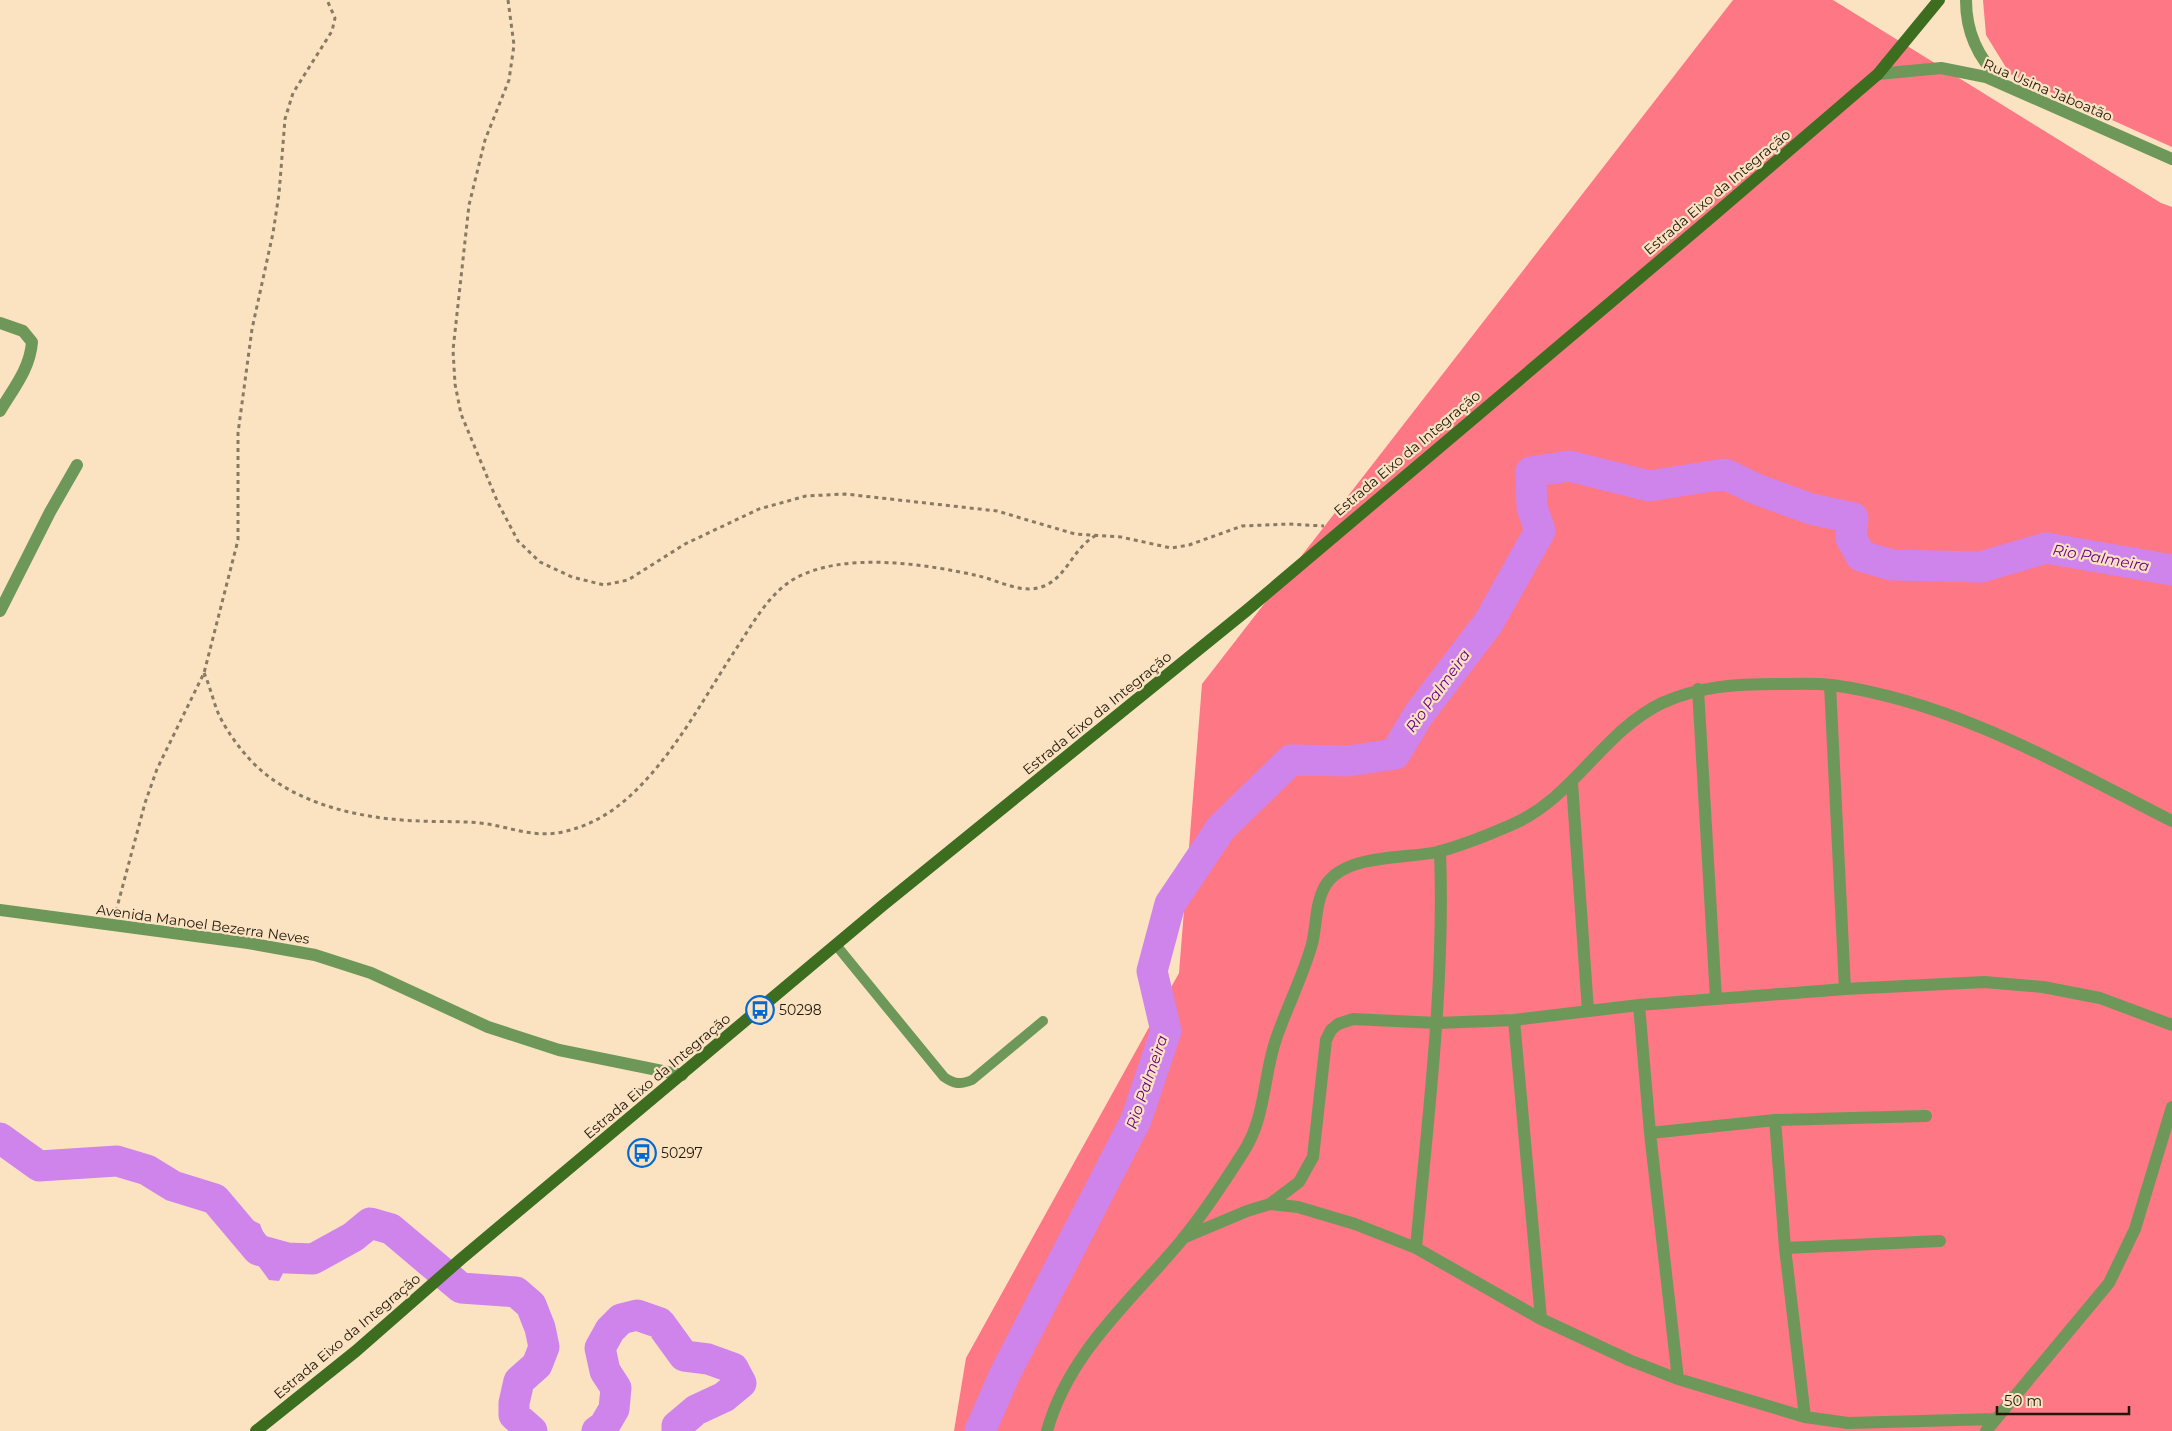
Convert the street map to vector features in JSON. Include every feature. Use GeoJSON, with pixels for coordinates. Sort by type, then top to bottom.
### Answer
{"type":"FeatureCollection","features":[{"type":"Feature","properties":{"kind":"main road","name":"Estrada Eixo da Integração"},"geometry":{"type":"LineString","coordinates":[[256,1431],[356,1351],[460,1258],[836,945],[1170,674],[1708,220],[1878,74],[1939,0]]}},
{"type":"Feature","properties":{"kind":"street"},"geometry":{"type":"LineString","coordinates":[[1966,0],[1966,17],[1970,37],[1978,53],[1989,68],[2007,86]]}},
{"type":"Feature","properties":{"kind":"street","name":"Rua Usina Jaboatão"},"geometry":{"type":"LineString","coordinates":[[1878,74],[1942,68],[1986,77],[2172,159]]}},
{"type":"Feature","properties":{"kind":"street"},"geometry":{"type":"LineString","coordinates":[[0,323],[23,330],[32,342],[31,355],[26,370],[0,411]]}},
{"type":"Feature","properties":{"kind":"street"},"geometry":{"type":"LineString","coordinates":[[0,611],[50,512],[77,465]]}},
{"type":"Feature","properties":{"kind":"street"},"geometry":{"type":"LineString","coordinates":[[1047,1431],[1062,1391],[1081,1358],[1106,1324],[1183,1238],[1230,1172],[1255,1131],[1264,1101],[1270,1059],[1311,948],[1321,896],[1328,882],[1340,870],[1354,864],[1440,851],[1513,824],[1544,807],[1572,782],[1599,752],[1629,726],[1659,705],[1698,689],[1755,684],[1830,685],[1892,698],[1942,713],[2004,737],[2063,764],[2172,821]]}},
{"type":"Feature","properties":{"kind":"street"},"geometry":{"type":"LineString","coordinates":[[1830,685],[1845,989]]}},
{"type":"Feature","properties":{"kind":"street"},"geometry":{"type":"LineString","coordinates":[[1698,689],[1716,999]]}},
{"type":"Feature","properties":{"kind":"street"},"geometry":{"type":"LineString","coordinates":[[1572,782],[1588,1011]]}},
{"type":"Feature","properties":{"kind":"street"},"geometry":{"type":"LineString","coordinates":[[1416,1248],[1437,1023],[1441,884],[1440,851]]}},
{"type":"Feature","properties":{"kind":"street","name":"Avenida Manoel Bezerra Neves"},"geometry":{"type":"LineString","coordinates":[[0,910],[248,943],[315,955],[372,973],[488,1027],[559,1050],[682,1075]]}},
{"type":"Feature","properties":{"kind":"street"},"geometry":{"type":"LineString","coordinates":[[1183,1238],[1246,1211],[1270,1204],[1299,1182],[1313,1157],[1323,1053],[1326,1040],[1331,1030],[1338,1024],[1353,1019],[1437,1023],[1514,1020],[1639,1005],[1845,989],[1984,982],[2043,987],[2100,998],[2172,1025]]}},
{"type":"Feature","properties":{"kind":"street"},"geometry":{"type":"LineString","coordinates":[[1639,1005],[1650,1133],[1678,1379]]}},
{"type":"Feature","properties":{"kind":"street"},"geometry":{"type":"LineString","coordinates":[[1514,1020],[1541,1318]]}},
{"type":"Feature","properties":{"kind":"street"},"geometry":{"type":"LineString","coordinates":[[1986,1431],[2109,1283],[2135,1228],[2172,1107]]}},
{"type":"Feature","properties":{"kind":"street"},"geometry":{"type":"LineString","coordinates":[[1650,1133],[1775,1120],[1926,1116]]}},
{"type":"Feature","properties":{"kind":"street"},"geometry":{"type":"LineString","coordinates":[[1775,1120],[1785,1248],[1805,1417]]}},
{"type":"Feature","properties":{"kind":"street"},"geometry":{"type":"LineString","coordinates":[[1270,1204],[1298,1207],[1346,1221],[1416,1248],[1541,1318],[1629,1360],[1678,1379],[1805,1417],[1848,1423],[1995,1419]]}},
{"type":"Feature","properties":{"kind":"street"},"geometry":{"type":"LineString","coordinates":[[1785,1248],[1940,1241]]}},
{"type":"Feature","properties":{"kind":"lane"},"geometry":{"type":"LineString","coordinates":[[836,945],[944,1077],[952,1083],[962,1084],[972,1080],[1043,1021]]}},
{"type":"Feature","properties":{"kind":"path"},"geometry":{"type":"LineString","coordinates":[[112,926],[145,803],[157,769],[204,673],[238,540],[238,433],[252,329],[273,233],[279,194],[285,119],[293,93],[332,31],[335,18],[327,0]]}},
{"type":"Feature","properties":{"kind":"path"},"geometry":{"type":"LineString","coordinates":[[508,0],[514,45],[509,80],[485,140],[469,204],[453,350],[455,384],[461,414],[498,503],[518,541],[540,562],[572,578],[604,584],[628,580],[684,544],[759,509],[806,496],[845,494],[997,511],[1075,534],[1121,537],[1170,548],[1189,545],[1242,526],[1289,524],[1342,528]]}},
{"type":"Feature","properties":{"kind":"path"},"geometry":{"type":"LineString","coordinates":[[204,673],[218,712],[231,735],[262,771],[298,795],[343,810],[392,819],[489,824],[536,835],[557,833],[596,822],[631,795],[675,745],[764,607],[792,580],[829,567],[853,563],[881,563],[980,576],[1013,586],[1031,589],[1045,586],[1056,578],[1085,541],[1095,536]]}},
{"type":"Feature","properties":{"kind":"shaded area"},"geometry":{"type":"Polygon","coordinates":[[[1733,0],[1833,0],[2161,203],[2172,207],[2172,1431],[954,1431],[966,1358],[1179,973],[1202,684],[1733,0]]]}},
{"type":"Feature","properties":{"kind":"shaded area"},"geometry":{"type":"Polygon","coordinates":[[[1983,0],[2172,0],[2172,147],[2010,74],[1986,35],[1983,0]]]}},
{"type":"Feature","properties":{"kind":"shaded area"},"geometry":{"type":"Polygon","coordinates":[[[215,1199],[228,1205],[236,1204],[250,1219],[260,1224],[267,1237],[271,1240],[290,1243],[300,1259],[316,1258],[287,1266],[279,1281],[269,1280],[222,1216],[215,1199]]]}},
{"type":"Feature","properties":{"kind":"waterway","name":"Rio Palmeira"},"geometry":{"type":"LineString","coordinates":[[980,1431],[1005,1374],[1136,1120],[1166,1031],[1152,971],[1170,904],[1221,828],[1291,760],[1348,761],[1395,754],[1419,714],[1489,622],[1540,531],[1532,507],[1531,472],[1569,466],[1649,486],[1725,474],[1756,489],[1811,509],[1853,518],[1851,538],[1861,556],[1892,565],[1981,567],[2046,548],[2172,570]]}},
{"type":"Feature","properties":{"kind":"waterway","name":"Rio Palmeira"},"geometry":{"type":"LineString","coordinates":[[0,1138],[39,1166],[117,1161],[147,1170],[173,1186],[215,1199],[258,1250],[287,1258],[313,1259],[353,1237],[370,1223],[391,1229],[461,1288],[516,1292],[531,1305],[540,1328],[544,1347],[537,1365],[519,1381],[514,1403],[514,1415],[532,1431]]}},
{"type":"Feature","properties":{"kind":"waterway","name":"Rio Palmeira"},"geometry":{"type":"LineString","coordinates":[[597,1431],[604,1426],[614,1409],[616,1388],[605,1371],[600,1348],[610,1330],[621,1319],[637,1315],[660,1323],[684,1356],[708,1359],[733,1368],[741,1383],[724,1397],[696,1410],[677,1426],[677,1431]]}},
{"type":"Feature","properties":{"kind":"place","name":"50298"},"geometry":{"type":"Point","coordinates":[760,1010]}},
{"type":"Feature","properties":{"kind":"place","name":"50297"},"geometry":{"type":"Point","coordinates":[642,1153]}}]}
